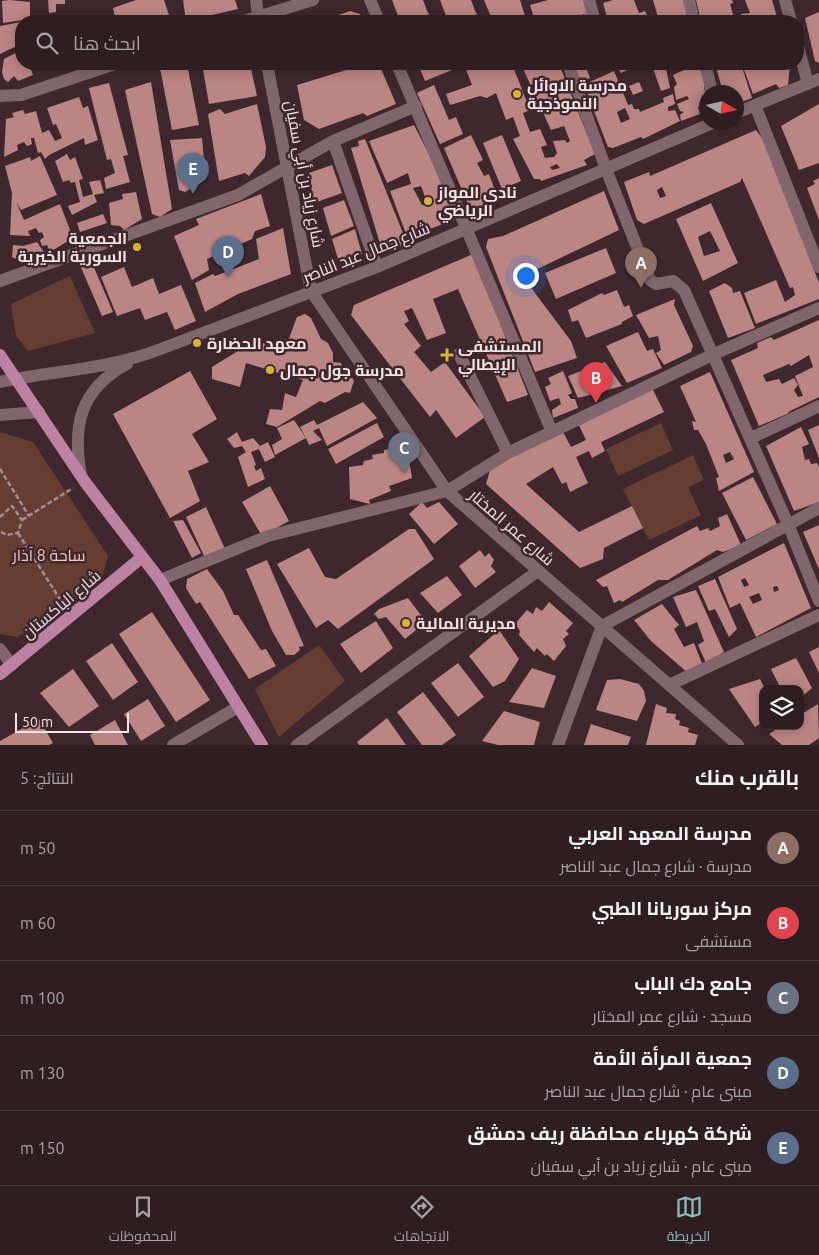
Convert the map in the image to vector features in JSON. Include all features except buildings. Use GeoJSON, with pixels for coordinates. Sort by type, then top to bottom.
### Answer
{"type":"FeatureCollection","features":[{"type":"Feature","properties":{"kind":"main road"},"geometry":{"type":"LineString","coordinates":[[0,355],[83,478],[141,558],[160,580],[262,745]]}},
{"type":"Feature","properties":{"kind":"main road","name":"شارع الباكستان"},"geometry":{"type":"LineString","coordinates":[[0,674],[141,558]]}},
{"type":"Feature","properties":{"kind":"street"},"geometry":{"type":"LineString","coordinates":[[256,0],[258,15]]}},
{"type":"Feature","properties":{"kind":"street"},"geometry":{"type":"LineString","coordinates":[[270,15],[313,0]]}},
{"type":"Feature","properties":{"kind":"street"},"geometry":{"type":"LineString","coordinates":[[370,0],[376,15]]}},
{"type":"Feature","properties":{"kind":"street"},"geometry":{"type":"LineString","coordinates":[[589,0],[593,15]]}},
{"type":"Feature","properties":{"kind":"street"},"geometry":{"type":"LineString","coordinates":[[689,0],[693,15]]}},
{"type":"Feature","properties":{"kind":"street"},"geometry":{"type":"LineString","coordinates":[[785,0],[789,15]]}},
{"type":"Feature","properties":{"kind":"street"},"geometry":{"type":"LineString","coordinates":[[744,110],[814,82],[804,60]]}},
{"type":"Feature","properties":{"kind":"street"},"geometry":{"type":"LineString","coordinates":[[0,96],[21,95],[97,70]]}},
{"type":"Feature","properties":{"kind":"street","name":"شارع زياد بن أبي سفيان"},"geometry":{"type":"LineString","coordinates":[[268,70],[311,291]]}},
{"type":"Feature","properties":{"kind":"street"},"geometry":{"type":"LineString","coordinates":[[400,70],[552,432]]}},
{"type":"Feature","properties":{"kind":"street"},"geometry":{"type":"LineString","coordinates":[[570,70],[606,169],[650,280],[656,284],[670,281],[682,286],[751,438],[819,601]]}},
{"type":"Feature","properties":{"kind":"street"},"geometry":{"type":"LineString","coordinates":[[706,70],[710,85]]}},
{"type":"Feature","properties":{"kind":"street"},"geometry":{"type":"LineString","coordinates":[[755,105],[819,267]]}},
{"type":"Feature","properties":{"kind":"street"},"geometry":{"type":"LineString","coordinates":[[0,281],[238,195],[333,141],[416,106]]}},
{"type":"Feature","properties":{"kind":"street","name":"شارع جمال عبد الناصر"},"geometry":{"type":"LineString","coordinates":[[83,478],[76,446],[80,418],[92,392],[112,372],[138,358],[377,267],[699,129]]}},
{"type":"Feature","properties":{"kind":"street"},"geometry":{"type":"LineString","coordinates":[[333,141],[377,267]]}},
{"type":"Feature","properties":{"kind":"street","name":"شارع عمر المختار"},"geometry":{"type":"LineString","coordinates":[[311,291],[447,491],[738,745]]}},
{"type":"Feature","properties":{"kind":"street"},"geometry":{"type":"LineString","coordinates":[[160,580],[268,536],[447,491],[508,452],[714,354],[819,308]]}},
{"type":"Feature","properties":{"kind":"street"},"geometry":{"type":"LineString","coordinates":[[459,354],[508,452]]}},
{"type":"Feature","properties":{"kind":"street","name":"شارع جمال عبد الناصر"},"geometry":{"type":"LineString","coordinates":[[0,382],[138,358]]}},
{"type":"Feature","properties":{"kind":"street"},"geometry":{"type":"LineString","coordinates":[[751,438],[819,406]]}},
{"type":"Feature","properties":{"kind":"street"},"geometry":{"type":"LineString","coordinates":[[0,415],[39,412]]}},
{"type":"Feature","properties":{"kind":"street"},"geometry":{"type":"LineString","coordinates":[[558,745],[602,626],[819,508]]}},
{"type":"Feature","properties":{"kind":"street"},"geometry":{"type":"LineString","coordinates":[[297,745],[538,571]]}},
{"type":"Feature","properties":{"kind":"street"},"geometry":{"type":"LineString","coordinates":[[669,685],[819,615]]}},
{"type":"Feature","properties":{"kind":"street"},"geometry":{"type":"LineString","coordinates":[[0,650],[12,665]]}},
{"type":"Feature","properties":{"kind":"street"},"geometry":{"type":"LineString","coordinates":[[173,745],[238,707]]}},
{"type":"Feature","properties":{"kind":"path"},"geometry":{"type":"LineString","coordinates":[[0,469],[29,516]]}},
{"type":"Feature","properties":{"kind":"path"},"geometry":{"type":"LineString","coordinates":[[64,605],[18,533],[22,520],[83,478]]}},
{"type":"Feature","properties":{"kind":"path"},"geometry":{"type":"LineString","coordinates":[[0,517],[12,506],[22,520]]}},
{"type":"Feature","properties":{"kind":"path"},"geometry":{"type":"LineString","coordinates":[[0,532],[6,535],[18,533]]}},
{"type":"Feature","properties":{"kind":"green space"},"geometry":{"type":"Polygon","coordinates":[[[70,276],[95,333],[28,351],[16,336],[11,304],[70,276]]]}},
{"type":"Feature","properties":{"kind":"green space"},"geometry":{"type":"Polygon","coordinates":[[[661,423],[673,450],[618,476],[606,449],[661,423]]]}},
{"type":"Feature","properties":{"kind":"green space","name":"ساحة 8 آذار"},"geometry":{"type":"Polygon","coordinates":[[[0,432],[33,442],[108,556],[101,580],[17,637],[0,634],[0,432]]]}},
{"type":"Feature","properties":{"kind":"green space"},"geometry":{"type":"Polygon","coordinates":[[[693,455],[704,480],[688,487],[701,515],[649,540],[623,489],[693,455]]]}},
{"type":"Feature","properties":{"kind":"green space"},"geometry":{"type":"Polygon","coordinates":[[[319,645],[345,681],[279,737],[255,689],[319,645]]]}},
{"type":"Feature","properties":{"kind":"place","name":"مدرسة الاوائل النموذجية"},"geometry":{"type":"Point","coordinates":[517,94]}},
{"type":"Feature","properties":{"kind":"place","name":"شركة كهرباء محافظة ريف دمشق"},"geometry":{"type":"Point","coordinates":[193,194]}},
{"type":"Feature","properties":{"kind":"place","name":"نادي المواز الرياضي"},"geometry":{"type":"Point","coordinates":[428,201]}},
{"type":"Feature","properties":{"kind":"place","name":"الجمعية السورية الخيرية"},"geometry":{"type":"Point","coordinates":[137,247]}},
{"type":"Feature","properties":{"kind":"place","name":"جمعية المرأة الأمة"},"geometry":{"type":"Point","coordinates":[228,277]}},
{"type":"Feature","properties":{"kind":"place","name":"مدرسة المعهد العربي"},"geometry":{"type":"Point","coordinates":[641,288]}},
{"type":"Feature","properties":{"kind":"place","name":"معهد الحضارة"},"geometry":{"type":"Point","coordinates":[197,343]}},
{"type":"Feature","properties":{"kind":"place","name":"المستشفى الإيطالي"},"geometry":{"type":"Point","coordinates":[447,355]}},
{"type":"Feature","properties":{"kind":"place","name":"مدرسة جول جمال"},"geometry":{"type":"Point","coordinates":[270,370]}},
{"type":"Feature","properties":{"kind":"place","name":"مركز سوريانا الطبي"},"geometry":{"type":"Point","coordinates":[596,403]}},
{"type":"Feature","properties":{"kind":"place","name":"جامع دك الباب"},"geometry":{"type":"Point","coordinates":[404,473]}},
{"type":"Feature","properties":{"kind":"place","name":"مديرية المالية"},"geometry":{"type":"Point","coordinates":[406,623]}}]}
